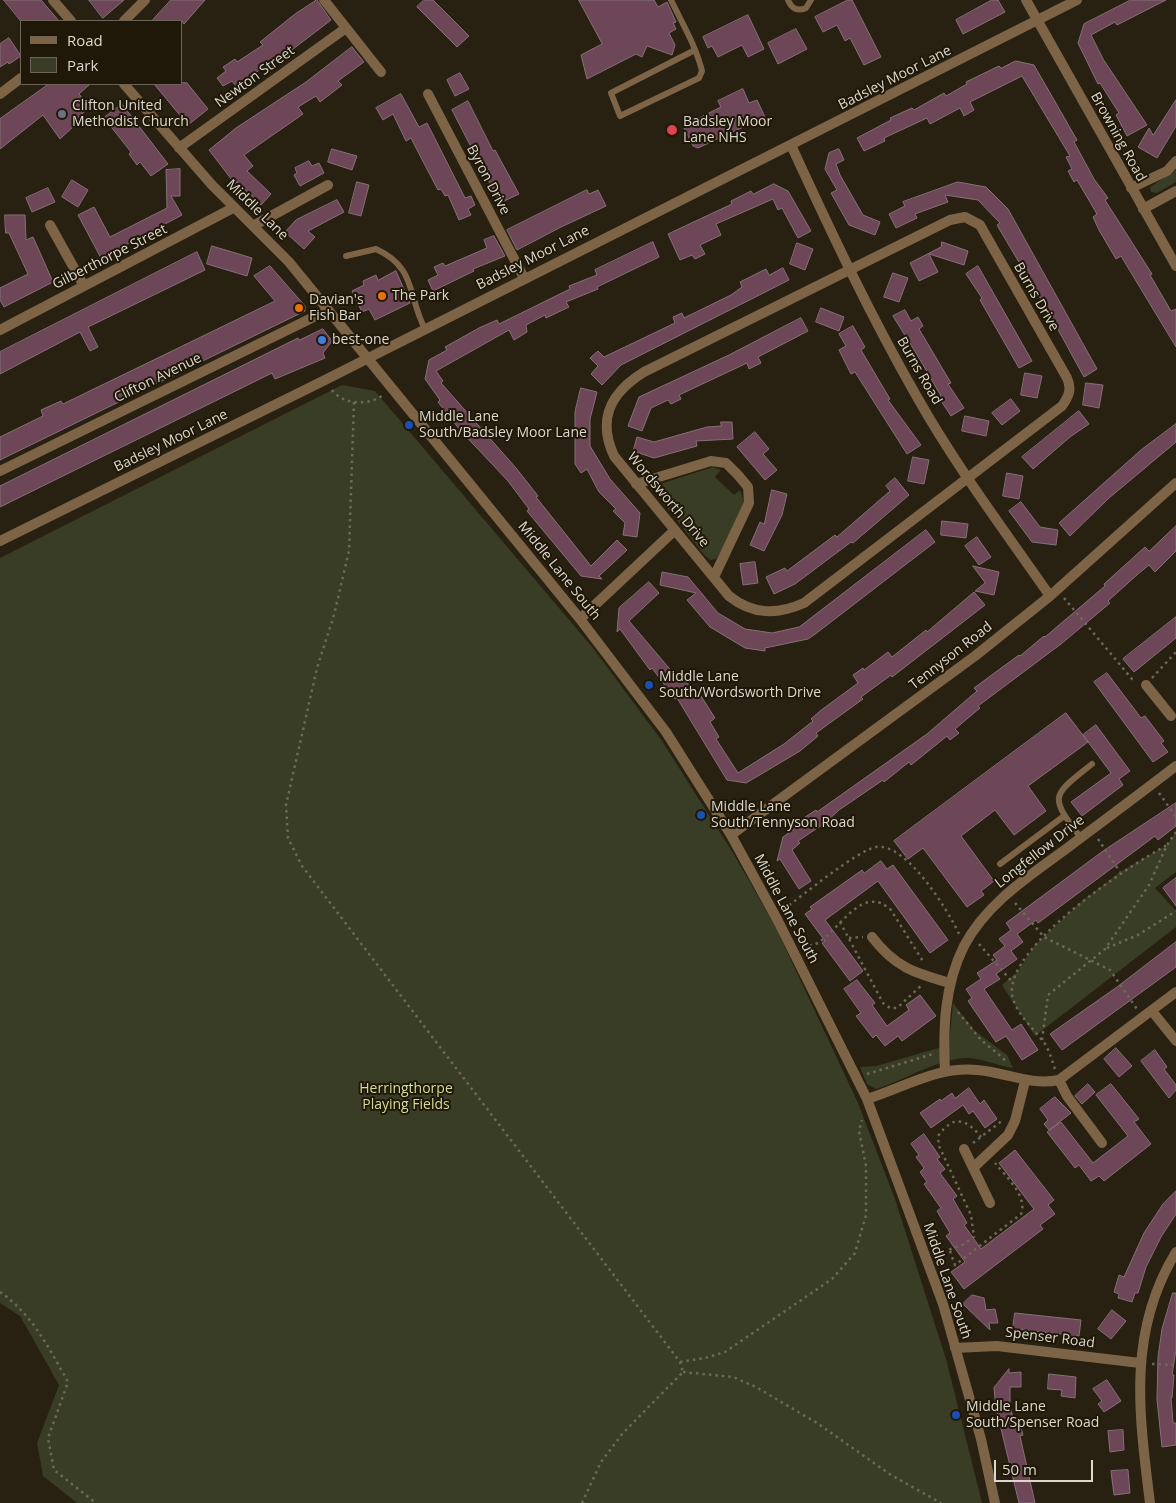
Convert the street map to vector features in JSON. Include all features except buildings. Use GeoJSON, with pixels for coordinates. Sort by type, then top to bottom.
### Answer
{"type":"FeatureCollection","features":[{"type":"Feature","properties":{"kind":"street"},"geometry":{"type":"LineString","coordinates":[[54,0],[70,20]]}},
{"type":"Feature","properties":{"kind":"street"},"geometry":{"type":"LineString","coordinates":[[125,20],[145,0]]}},
{"type":"Feature","properties":{"kind":"street"},"geometry":{"type":"LineString","coordinates":[[324,0],[381,72]]}},
{"type":"Feature","properties":{"kind":"street","name":"Browning Road"},"geometry":{"type":"LineString","coordinates":[[1026,0],[1176,266]]}},
{"type":"Feature","properties":{"kind":"street","name":"Badsley Moor Lane"},"geometry":{"type":"LineString","coordinates":[[0,541],[325,380],[1078,0]]}},
{"type":"Feature","properties":{"kind":"street","name":"Newton Street"},"geometry":{"type":"LineString","coordinates":[[179,148],[346,28]]}},
{"type":"Feature","properties":{"kind":"street"},"geometry":{"type":"LineString","coordinates":[[0,94],[20,79]]}},
{"type":"Feature","properties":{"kind":"street","name":"Middle Lane"},"geometry":{"type":"LineString","coordinates":[[125,85],[233,208],[289,262],[366,359]]}},
{"type":"Feature","properties":{"kind":"street","name":"Byron Drive"},"geometry":{"type":"LineString","coordinates":[[428,94],[524,278]]}},
{"type":"Feature","properties":{"kind":"street","name":"Burns Road"},"geometry":{"type":"LineString","coordinates":[[791,145],[849,270],[918,398],[967,478],[1053,592]]}},
{"type":"Feature","properties":{"kind":"street"},"geometry":{"type":"LineString","coordinates":[[1131,188],[1167,171],[1176,161]]}},
{"type":"Feature","properties":{"kind":"street"},"geometry":{"type":"LineString","coordinates":[[253,226],[328,186]]}},
{"type":"Feature","properties":{"kind":"street"},"geometry":{"type":"LineString","coordinates":[[1143,209],[1176,191]]}},
{"type":"Feature","properties":{"kind":"street","name":"Gilberthorpe Street"},"geometry":{"type":"LineString","coordinates":[[0,330],[233,208]]}},
{"type":"Feature","properties":{"kind":"street","name":"Burns Drive"},"geometry":{"type":"LineString","coordinates":[[849,270],[950,220],[965,217],[972,219],[980,225],[1070,384],[1068,397],[1062,406],[967,478]]}},
{"type":"Feature","properties":{"kind":"street"},"geometry":{"type":"LineString","coordinates":[[50,225],[84,286]]}},
{"type":"Feature","properties":{"kind":"street","name":"Wordsworth Drive"},"geometry":{"type":"LineString","coordinates":[[849,270],[644,372],[622,388],[609,408],[606,419],[606,432],[614,456],[729,596],[740,604],[752,609],[777,612],[804,603],[967,478]]}},
{"type":"Feature","properties":{"kind":"street","name":"Clifton Avenue"},"geometry":{"type":"LineString","coordinates":[[0,471],[328,310]]}},
{"type":"Feature","properties":{"kind":"street","name":"Middle Lane South"},"geometry":{"type":"LineString","coordinates":[[366,359],[580,619],[666,732],[732,836],[775,916],[867,1099],[925,1256],[955,1348],[981,1439],[995,1503]]}},
{"type":"Feature","properties":{"kind":"street"},"geometry":{"type":"LineString","coordinates":[[636,484],[711,460],[726,463],[738,475],[748,487],[749,503],[714,577]]}},
{"type":"Feature","properties":{"kind":"street","name":"Tennyson Road"},"geometry":{"type":"LineString","coordinates":[[732,836],[894,718],[1053,592],[1176,483]]}},
{"type":"Feature","properties":{"kind":"street"},"geometry":{"type":"LineString","coordinates":[[580,619],[675,530]]}},
{"type":"Feature","properties":{"kind":"street"},"geometry":{"type":"LineString","coordinates":[[1146,685],[1174,717]]}},
{"type":"Feature","properties":{"kind":"street","name":"Longfellow Drive"},"geometry":{"type":"LineString","coordinates":[[944,1072],[944,1026],[950,983],[964,946],[980,922],[1007,894],[1176,766]]}},
{"type":"Feature","properties":{"kind":"street"},"geometry":{"type":"LineString","coordinates":[[872,937],[898,965],[950,983]]}},
{"type":"Feature","properties":{"kind":"street"},"geometry":{"type":"LineString","coordinates":[[867,1099],[916,1079],[944,1072],[976,1070],[1040,1083],[1059,1080],[1176,992]]}},
{"type":"Feature","properties":{"kind":"street"},"geometry":{"type":"LineString","coordinates":[[1152,1011],[1176,1041]]}},
{"type":"Feature","properties":{"kind":"street"},"geometry":{"type":"LineString","coordinates":[[1059,1080],[1067,1096],[1102,1143]]}},
{"type":"Feature","properties":{"kind":"street"},"geometry":{"type":"LineString","coordinates":[[974,1167],[1008,1134],[1017,1112],[1024,1081]]}},
{"type":"Feature","properties":{"kind":"street"},"geometry":{"type":"LineString","coordinates":[[964,1149],[990,1203]]}},
{"type":"Feature","properties":{"kind":"street"},"geometry":{"type":"LineString","coordinates":[[1150,1503],[1142,1435],[1140,1363],[1145,1325],[1152,1302],[1160,1281],[1176,1252]]}},
{"type":"Feature","properties":{"kind":"street","name":"Spenser Road"},"geometry":{"type":"LineString","coordinates":[[955,1348],[997,1346],[1140,1363]]}},
{"type":"Feature","properties":{"kind":"lane"},"geometry":{"type":"LineString","coordinates":[[671,0],[695,50],[702,71],[699,78],[620,116],[611,93],[695,50]]}},
{"type":"Feature","properties":{"kind":"lane"},"geometry":{"type":"LineString","coordinates":[[788,0],[792,7],[798,10],[806,8],[811,0]]}},
{"type":"Feature","properties":{"kind":"lane"},"geometry":{"type":"LineString","coordinates":[[346,256],[376,249],[397,263],[412,288],[424,329]]}},
{"type":"Feature","properties":{"kind":"lane"},"geometry":{"type":"LineString","coordinates":[[1081,838],[1064,816],[1058,803],[1062,788],[1092,764]]}},
{"type":"Feature","properties":{"kind":"lane"},"geometry":{"type":"LineString","coordinates":[[1000,864],[1064,816]]}},
{"type":"Feature","properties":{"kind":"path"},"geometry":{"type":"LineString","coordinates":[[325,380],[335,394],[354,402],[380,397],[391,388]]}},
{"type":"Feature","properties":{"kind":"path"},"geometry":{"type":"LineString","coordinates":[[354,402],[349,550],[334,615],[317,668],[292,776],[286,805],[288,838],[302,866],[680,1362],[683,1372]]}},
{"type":"Feature","properties":{"kind":"path"},"geometry":{"type":"LineString","coordinates":[[1053,592],[1132,679],[1146,685],[1176,652]]}},
{"type":"Feature","properties":{"kind":"path"},"geometry":{"type":"LineString","coordinates":[[1153,784],[1176,817]]}},
{"type":"Feature","properties":{"kind":"path"},"geometry":{"type":"LineString","coordinates":[[1092,830],[1120,872]]}},
{"type":"Feature","properties":{"kind":"path"},"geometry":{"type":"LineString","coordinates":[[1042,1040],[1048,995],[1105,949],[1149,885],[1167,845],[1176,832]]}},
{"type":"Feature","properties":{"kind":"path"},"geometry":{"type":"LineString","coordinates":[[1059,1080],[1047,1047],[1014,1003],[1013,983],[1026,956],[1081,902],[1120,872],[1167,845]]}},
{"type":"Feature","properties":{"kind":"path"},"geometry":{"type":"LineString","coordinates":[[775,916],[863,852],[884,847],[901,855],[913,866],[952,920],[964,946]]}},
{"type":"Feature","properties":{"kind":"path"},"geometry":{"type":"LineString","coordinates":[[1007,894],[1044,937],[1092,960],[1114,974],[1143,1018]]}},
{"type":"Feature","properties":{"kind":"path"},"geometry":{"type":"LineString","coordinates":[[1105,949],[1138,935],[1176,911]]}},
{"type":"Feature","properties":{"kind":"path"},"geometry":{"type":"LineString","coordinates":[[840,922],[883,1003],[890,1008],[897,1008],[929,977]]}},
{"type":"Feature","properties":{"kind":"path"},"geometry":{"type":"LineString","coordinates":[[972,935],[1013,983]]}},
{"type":"Feature","properties":{"kind":"path"},"geometry":{"type":"LineString","coordinates":[[948,996],[966,1024],[1008,1064],[1010,1077]]}},
{"type":"Feature","properties":{"kind":"path"},"geometry":{"type":"LineString","coordinates":[[856,1077],[944,1051]]}},
{"type":"Feature","properties":{"kind":"path"},"geometry":{"type":"LineString","coordinates":[[680,1362],[705,1358],[725,1352],[832,1279],[854,1253],[866,1215],[866,1166],[859,1132],[867,1099]]}},
{"type":"Feature","properties":{"kind":"path"},"geometry":{"type":"LineString","coordinates":[[964,1149],[1017,1112]]}},
{"type":"Feature","properties":{"kind":"path"},"geometry":{"type":"LineString","coordinates":[[925,1256],[950,1251],[974,1237],[971,1215],[939,1146],[938,1136],[952,1123],[961,1120],[970,1124],[981,1137]]}},
{"type":"Feature","properties":{"kind":"path"},"geometry":{"type":"LineString","coordinates":[[950,1251],[955,1264],[1021,1214],[1023,1207],[1022,1199],[988,1153]]}},
{"type":"Feature","properties":{"kind":"path"},"geometry":{"type":"LineString","coordinates":[[0,1292],[18,1304],[38,1332],[68,1382],[48,1438],[54,1470],[96,1503]]}},
{"type":"Feature","properties":{"kind":"path"},"geometry":{"type":"LineString","coordinates":[[1140,1363],[1176,1365]]}},
{"type":"Feature","properties":{"kind":"path"},"geometry":{"type":"LineString","coordinates":[[582,1503],[601,1462],[623,1433],[683,1372]]}},
{"type":"Feature","properties":{"kind":"path"},"geometry":{"type":"LineString","coordinates":[[683,1372],[733,1377],[756,1387],[817,1423],[891,1475],[941,1503]]}},
{"type":"Feature","properties":{"kind":"green space"},"geometry":{"type":"Polygon","coordinates":[[[1176,170],[1176,182],[1157,193],[1151,192],[1150,187],[1176,170]]]}},
{"type":"Feature","properties":{"kind":"green space","name":"Herringthorpe Playing Fields"},"geometry":{"type":"Polygon","coordinates":[[[342,385],[375,391],[593,648],[662,741],[733,853],[774,924],[858,1103],[895,1199],[946,1359],[982,1503],[77,1503],[43,1476],[37,1443],[59,1385],[20,1316],[0,1303],[0,558],[342,385]]]}},
{"type":"Feature","properties":{"kind":"green space"},"geometry":{"type":"Polygon","coordinates":[[[713,467],[721,470],[715,477],[734,495],[740,490],[744,502],[720,553],[716,559],[711,560],[705,556],[654,491],[660,484],[713,467]]]}},
{"type":"Feature","properties":{"kind":"green space"},"geometry":{"type":"Polygon","coordinates":[[[1176,832],[1176,872],[1155,888],[1176,911],[1176,927],[1035,1036],[1002,985],[1018,971],[1035,945],[1081,902],[1120,872],[1167,845],[1176,832]]]}},
{"type":"Feature","properties":{"kind":"green space"},"geometry":{"type":"Polygon","coordinates":[[[953,1003],[975,1031],[1007,1055],[1013,1068],[964,1058],[941,1063],[876,1089],[867,1084],[860,1067],[876,1066],[949,1045],[953,1003]]]}},
{"type":"Feature","properties":{"kind":"place","name":"Clifton United Methodist Church"},"geometry":{"type":"Point","coordinates":[62,114]}},
{"type":"Feature","properties":{"kind":"place","name":"Badsley Moor Lane NHS"},"geometry":{"type":"Point","coordinates":[672,130]}},
{"type":"Feature","properties":{"kind":"place","name":"The Park"},"geometry":{"type":"Point","coordinates":[382,296]}},
{"type":"Feature","properties":{"kind":"place","name":"Davian's Fish Bar"},"geometry":{"type":"Point","coordinates":[299,308]}},
{"type":"Feature","properties":{"kind":"place","name":"best-one"},"geometry":{"type":"Point","coordinates":[322,340]}},
{"type":"Feature","properties":{"kind":"place","name":"Middle Lane South/Badsley Moor Lane"},"geometry":{"type":"Point","coordinates":[409,425]}},
{"type":"Feature","properties":{"kind":"place","name":"Middle Lane South/Wordsworth Drive"},"geometry":{"type":"Point","coordinates":[649,685]}},
{"type":"Feature","properties":{"kind":"place","name":"Middle Lane South/Tennyson Road"},"geometry":{"type":"Point","coordinates":[701,815]}},
{"type":"Feature","properties":{"kind":"place","name":"Middle Lane South/Spenser Road"},"geometry":{"type":"Point","coordinates":[956,1415]}}]}
